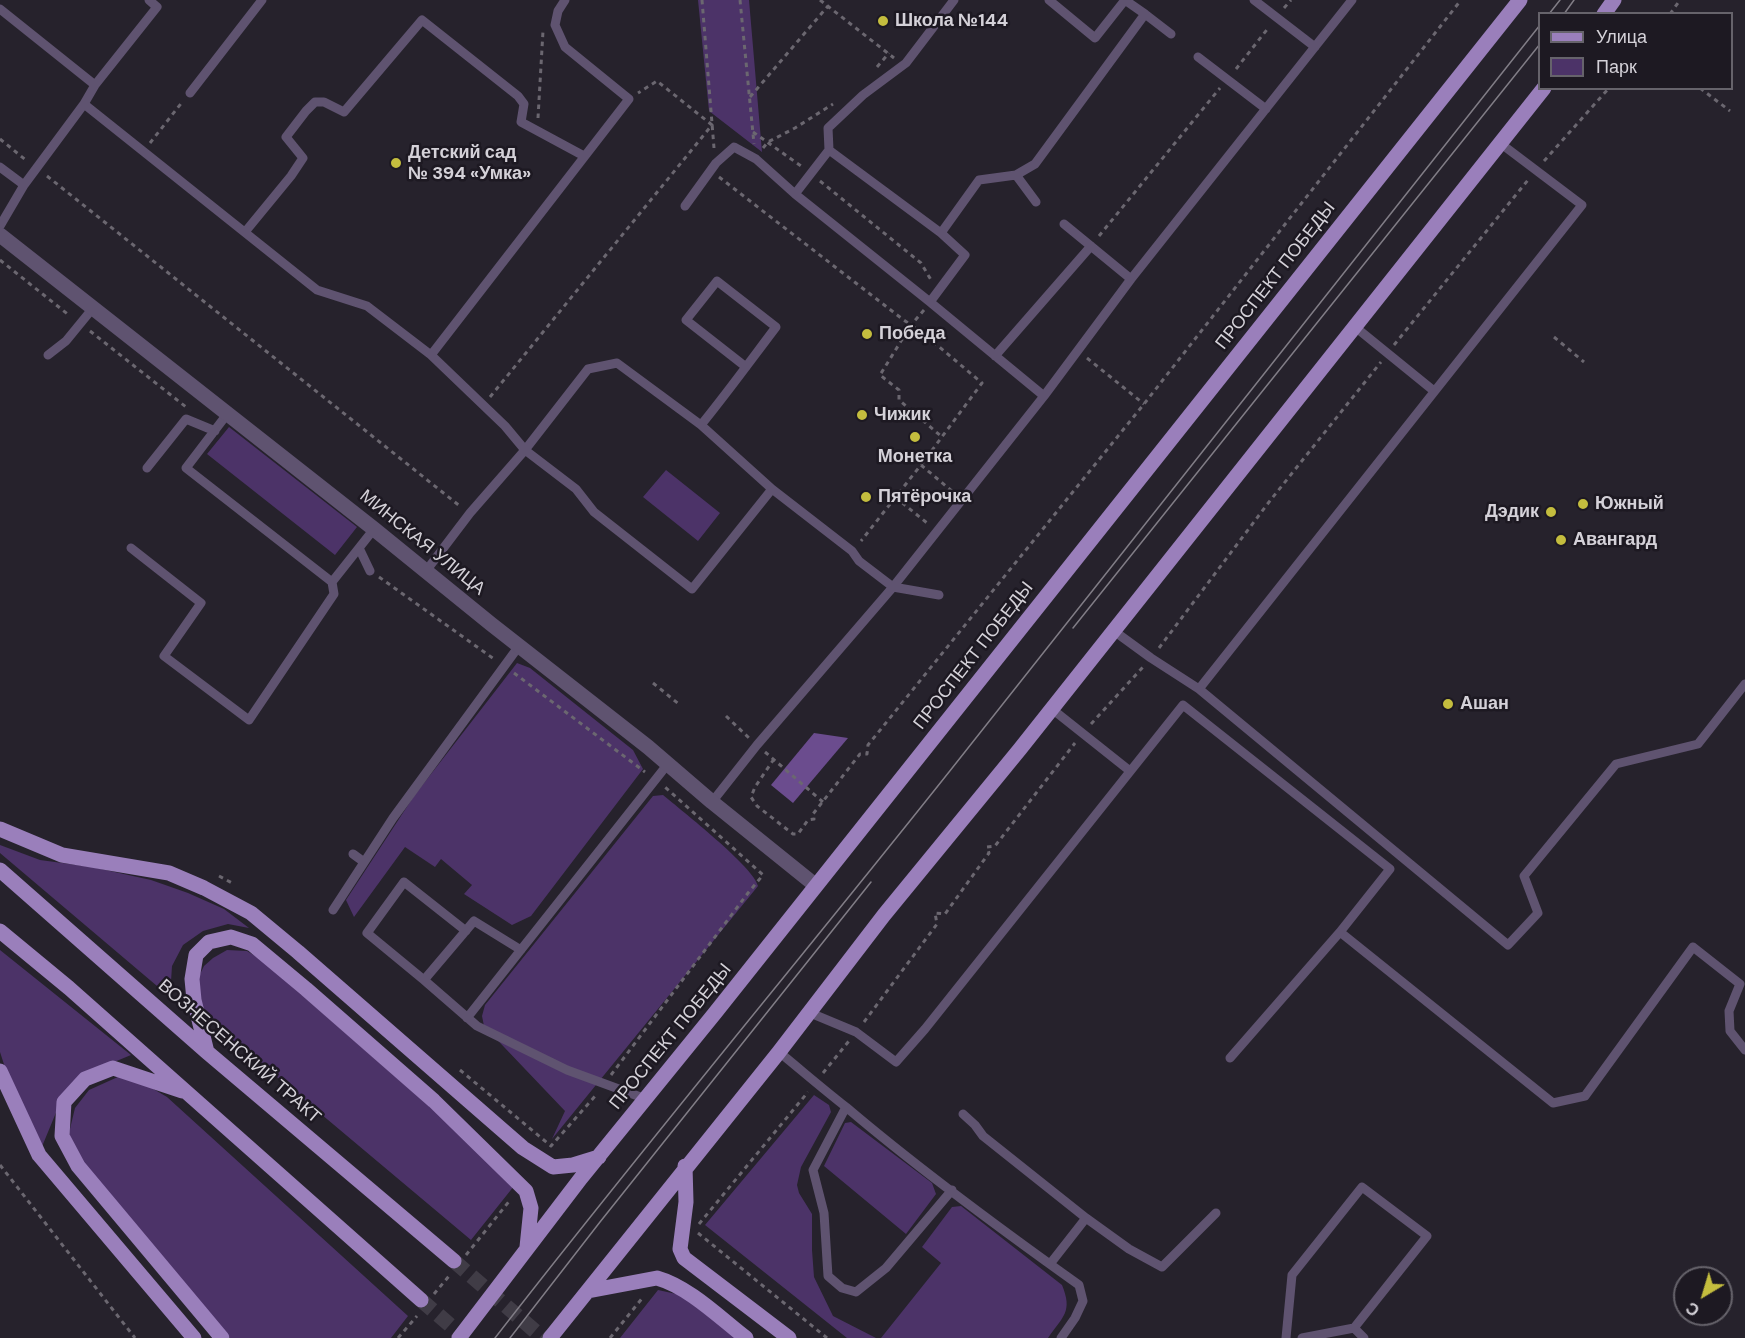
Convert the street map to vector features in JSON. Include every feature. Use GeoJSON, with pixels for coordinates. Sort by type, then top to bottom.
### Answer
{"type":"FeatureCollection","features":[{"type":"Feature","properties":{"kind":"main road","name":"ПРОСПЕКТ ПОБЕДЫ"},"geometry":{"type":"LineString","coordinates":[[459,1338],[599,1157],[1520,0]]}},
{"type":"Feature","properties":{"kind":"main road"},"geometry":{"type":"LineString","coordinates":[[550,1338],[1542,90]]}},
{"type":"Feature","properties":{"kind":"main road"},"geometry":{"type":"LineString","coordinates":[[0,829],[62,855],[169,873],[223,898],[250,913],[298,952],[523,1148],[553,1167],[573,1166],[599,1157]]}},
{"type":"Feature","properties":{"kind":"main road","name":"ВОЗНЕСЕНСКИЙ ТРАКТ"},"geometry":{"type":"LineString","coordinates":[[0,870],[207,1052],[454,1261]]}},
{"type":"Feature","properties":{"kind":"main road"},"geometry":{"type":"LineString","coordinates":[[0,931],[69,988],[421,1300]]}},
{"type":"Feature","properties":{"kind":"main road"},"geometry":{"type":"LineString","coordinates":[[207,1052],[194,1000],[192,979],[196,955],[209,942],[231,937],[252,944],[306,989],[434,1101],[526,1191],[531,1208],[527,1248]]}},
{"type":"Feature","properties":{"kind":"main road"},"geometry":{"type":"LineString","coordinates":[[188,1093],[113,1068],[85,1079],[64,1102],[62,1136],[78,1166],[222,1338]]}},
{"type":"Feature","properties":{"kind":"main road"},"geometry":{"type":"LineString","coordinates":[[0,1071],[39,1155],[194,1338]]}},
{"type":"Feature","properties":{"kind":"main road"},"geometry":{"type":"LineString","coordinates":[[686,1166],[686,1202],[680,1249],[684,1258],[789,1338]]}},
{"type":"Feature","properties":{"kind":"main road"},"geometry":{"type":"LineString","coordinates":[[588,1291],[657,1278],[690,1294],[746,1338]]}},
{"type":"Feature","properties":{"kind":"street","name":"МИНСКАЯ УЛИЦА"},"geometry":{"type":"LineString","coordinates":[[0,235],[648,747],[815,885]]}},
{"type":"Feature","properties":{"kind":"lane"},"geometry":{"type":"LineString","coordinates":[[0,226],[24,185],[84,104],[95,85],[160,4],[149,0]]}},
{"type":"Feature","properties":{"kind":"lane"},"geometry":{"type":"LineString","coordinates":[[190,93],[262,0]]}},
{"type":"Feature","properties":{"kind":"lane"},"geometry":{"type":"LineString","coordinates":[[431,355],[629,99],[565,47],[555,25],[558,10],[565,0]]}},
{"type":"Feature","properties":{"kind":"lane"},"geometry":{"type":"LineString","coordinates":[[795,194],[829,150],[828,128],[863,95],[902,66],[954,0]]}},
{"type":"Feature","properties":{"kind":"lane"},"geometry":{"type":"LineString","coordinates":[[1049,0],[1095,38],[1125,0],[1171,34]]}},
{"type":"Feature","properties":{"kind":"lane"},"geometry":{"type":"LineString","coordinates":[[1254,0],[1315,47]]}},
{"type":"Feature","properties":{"kind":"lane"},"geometry":{"type":"LineString","coordinates":[[712,802],[893,587],[1044,396],[1131,279],[1352,0]]}},
{"type":"Feature","properties":{"kind":"lane"},"geometry":{"type":"LineString","coordinates":[[0,9],[95,85]]}},
{"type":"Feature","properties":{"kind":"lane"},"geometry":{"type":"LineString","coordinates":[[941,233],[979,180],[1016,175],[1035,164],[1145,14]]}},
{"type":"Feature","properties":{"kind":"lane"},"geometry":{"type":"LineString","coordinates":[[245,232],[303,158],[286,137],[306,111],[315,102],[324,102],[344,112],[422,20],[518,96],[524,104],[521,122],[584,156]]}},
{"type":"Feature","properties":{"kind":"lane"},"geometry":{"type":"LineString","coordinates":[[1198,57],[1266,109]]}},
{"type":"Feature","properties":{"kind":"lane"},"geometry":{"type":"LineString","coordinates":[[84,104],[317,290],[367,306],[431,355],[505,426],[525,450],[576,489],[594,512],[692,589],[772,489]]}},
{"type":"Feature","properties":{"kind":"lane"},"geometry":{"type":"LineString","coordinates":[[1199,689],[1582,205],[1500,143]]}},
{"type":"Feature","properties":{"kind":"lane"},"geometry":{"type":"LineString","coordinates":[[685,206],[713,167],[734,147],[756,157],[795,194],[1044,396]]}},
{"type":"Feature","properties":{"kind":"lane"},"geometry":{"type":"LineString","coordinates":[[829,150],[941,233],[965,255],[930,302]]}},
{"type":"Feature","properties":{"kind":"lane"},"geometry":{"type":"LineString","coordinates":[[0,166],[24,185]]}},
{"type":"Feature","properties":{"kind":"lane"},"geometry":{"type":"LineString","coordinates":[[1016,175],[1036,202]]}},
{"type":"Feature","properties":{"kind":"lane"},"geometry":{"type":"LineString","coordinates":[[1064,224],[1131,279]]}},
{"type":"Feature","properties":{"kind":"lane"},"geometry":{"type":"LineString","coordinates":[[995,356],[1091,246]]}},
{"type":"Feature","properties":{"kind":"lane"},"geometry":{"type":"LineString","coordinates":[[701,425],[746,367],[776,327],[717,281],[686,320],[746,367]]}},
{"type":"Feature","properties":{"kind":"lane"},"geometry":{"type":"LineString","coordinates":[[48,355],[66,340],[93,308]]}},
{"type":"Feature","properties":{"kind":"lane"},"geometry":{"type":"LineString","coordinates":[[1354,326],[1434,391]]}},
{"type":"Feature","properties":{"kind":"lane"},"geometry":{"type":"LineString","coordinates":[[426,571],[470,513],[525,450],[588,369],[617,363],[701,425],[772,489],[893,587],[939,595]]}},
{"type":"Feature","properties":{"kind":"lane"},"geometry":{"type":"LineString","coordinates":[[131,548],[201,603],[164,656],[249,720],[334,594],[332,582],[186,468],[228,413]]}},
{"type":"Feature","properties":{"kind":"lane"},"geometry":{"type":"LineString","coordinates":[[147,468],[186,419],[215,430]]}},
{"type":"Feature","properties":{"kind":"lane"},"geometry":{"type":"LineString","coordinates":[[332,582],[374,529]]}},
{"type":"Feature","properties":{"kind":"lane"},"geometry":{"type":"LineString","coordinates":[[358,548],[370,571]]}},
{"type":"Feature","properties":{"kind":"lane"},"geometry":{"type":"LineString","coordinates":[[1114,631],[1199,689],[1508,945],[1538,913],[1524,876],[1616,764],[1698,744],[1745,684]]}},
{"type":"Feature","properties":{"kind":"lane"},"geometry":{"type":"LineString","coordinates":[[333,910],[393,818],[519,646]]}},
{"type":"Feature","properties":{"kind":"lane"},"geometry":{"type":"LineString","coordinates":[[808,1012],[856,1032],[896,1062],[925,1029],[1183,705],[1390,869],[1340,932],[1230,1058]]}},
{"type":"Feature","properties":{"kind":"lane"},"geometry":{"type":"LineString","coordinates":[[1052,709],[1130,771]]}},
{"type":"Feature","properties":{"kind":"lane"},"geometry":{"type":"LineString","coordinates":[[467,1018],[667,765]]}},
{"type":"Feature","properties":{"kind":"lane"},"geometry":{"type":"LineString","coordinates":[[353,854],[364,862]]}},
{"type":"Feature","properties":{"kind":"lane"},"geometry":{"type":"LineString","coordinates":[[466,931],[404,882],[367,933],[477,1026],[567,1070],[646,1099]]}},
{"type":"Feature","properties":{"kind":"lane"},"geometry":{"type":"LineString","coordinates":[[424,980],[474,921],[521,950]]}},
{"type":"Feature","properties":{"kind":"lane"},"geometry":{"type":"LineString","coordinates":[[1340,932],[1553,1103],[1585,1096],[1693,947],[1740,984],[1729,1011],[1730,1030],[1745,1050]]}},
{"type":"Feature","properties":{"kind":"lane"},"geometry":{"type":"LineString","coordinates":[[778,1052],[952,1190],[1078,1285],[1083,1301],[1075,1318],[1061,1338]]}},
{"type":"Feature","properties":{"kind":"lane"},"geometry":{"type":"LineString","coordinates":[[846,1107],[813,1170],[824,1213],[828,1276],[842,1288],[856,1292],[886,1268],[952,1190]]}},
{"type":"Feature","properties":{"kind":"lane"},"geometry":{"type":"LineString","coordinates":[[963,1114],[983,1136],[1086,1218],[1129,1250],[1162,1268],[1216,1213]]}},
{"type":"Feature","properties":{"kind":"lane"},"geometry":{"type":"LineString","coordinates":[[1286,1338],[1292,1275],[1362,1187],[1428,1236],[1354,1328],[1302,1338]]}},
{"type":"Feature","properties":{"kind":"lane"},"geometry":{"type":"LineString","coordinates":[[1050,1264],[1086,1218]]}},
{"type":"Feature","properties":{"kind":"lane"},"geometry":{"type":"LineString","coordinates":[[1354,1328],[1364,1338]]}},
{"type":"Feature","properties":{"kind":"path"},"geometry":{"type":"LineString","coordinates":[[702,0],[713,167],[924,334],[982,383],[852,552]]}},
{"type":"Feature","properties":{"kind":"path"},"geometry":{"type":"LineString","coordinates":[[740,0],[756,157]]}},
{"type":"Feature","properties":{"kind":"path"},"geometry":{"type":"LineString","coordinates":[[820,0],[889,53],[902,66]]}},
{"type":"Feature","properties":{"kind":"path"},"geometry":{"type":"LineString","coordinates":[[1091,246],[1290,0]]}},
{"type":"Feature","properties":{"kind":"path"},"geometry":{"type":"LineString","coordinates":[[774,759],[755,787],[752,797],[757,806],[793,834],[798,834],[808,820],[814,819],[813,814],[860,754],[867,753],[868,745],[875,736],[1144,404],[1461,0]]}},
{"type":"Feature","properties":{"kind":"path"},"geometry":{"type":"LineString","coordinates":[[750,97],[828,6]]}},
{"type":"Feature","properties":{"kind":"path"},"geometry":{"type":"LineString","coordinates":[[537,131],[544,24]]}},
{"type":"Feature","properties":{"kind":"path"},"geometry":{"type":"LineString","coordinates":[[877,68],[889,53]]}},
{"type":"Feature","properties":{"kind":"path"},"geometry":{"type":"LineString","coordinates":[[629,99],[657,81],[712,125]]}},
{"type":"Feature","properties":{"kind":"path"},"geometry":{"type":"LineString","coordinates":[[861,1025],[937,924],[935,913],[945,914],[989,853],[987,847],[994,846],[1082,734],[1151,658],[1269,502],[1387,353],[1535,170],[1606,90]]}},
{"type":"Feature","properties":{"kind":"path"},"geometry":{"type":"LineString","coordinates":[[1703,90],[1730,111]]}},
{"type":"Feature","properties":{"kind":"path"},"geometry":{"type":"LineString","coordinates":[[144,151],[190,93]]}},
{"type":"Feature","properties":{"kind":"path"},"geometry":{"type":"LineString","coordinates":[[756,157],[768,142],[795,128],[840,99]]}},
{"type":"Feature","properties":{"kind":"path"},"geometry":{"type":"LineString","coordinates":[[483,406],[712,125]]}},
{"type":"Feature","properties":{"kind":"path"},"geometry":{"type":"LineString","coordinates":[[753,132],[811,173],[921,263],[938,292]]}},
{"type":"Feature","properties":{"kind":"path"},"geometry":{"type":"LineString","coordinates":[[0,139],[470,513]]}},
{"type":"Feature","properties":{"kind":"path"},"geometry":{"type":"LineString","coordinates":[[0,260],[188,409]]}},
{"type":"Feature","properties":{"kind":"path"},"geometry":{"type":"LineString","coordinates":[[930,302],[911,325],[880,375],[899,390],[898,400],[942,437]]}},
{"type":"Feature","properties":{"kind":"path"},"geometry":{"type":"LineString","coordinates":[[1554,337],[1584,362]]}},
{"type":"Feature","properties":{"kind":"path"},"geometry":{"type":"LineString","coordinates":[[1078,351],[1144,404]]}},
{"type":"Feature","properties":{"kind":"path"},"geometry":{"type":"LineString","coordinates":[[921,465],[954,492]]}},
{"type":"Feature","properties":{"kind":"path"},"geometry":{"type":"LineString","coordinates":[[895,497],[927,523]]}},
{"type":"Feature","properties":{"kind":"path"},"geometry":{"type":"LineString","coordinates":[[370,571],[504,666],[675,795],[764,875],[609,1077]]}},
{"type":"Feature","properties":{"kind":"path"},"geometry":{"type":"LineString","coordinates":[[653,683],[680,705]]}},
{"type":"Feature","properties":{"kind":"path"},"geometry":{"type":"LineString","coordinates":[[726,716],[757,746],[823,802]]}},
{"type":"Feature","properties":{"kind":"path"},"geometry":{"type":"LineString","coordinates":[[827,1338],[695,1230],[849,1040]]}},
{"type":"Feature","properties":{"kind":"path"},"geometry":{"type":"LineString","coordinates":[[551,1146],[600,1091]]}},
{"type":"Feature","properties":{"kind":"path"},"geometry":{"type":"LineString","coordinates":[[0,1166],[135,1338]]}},
{"type":"Feature","properties":{"kind":"path"},"geometry":{"type":"LineString","coordinates":[[610,1338],[648,1290]]}},
{"type":"Feature","properties":{"kind":"green space"},"geometry":{"type":"Polygon","coordinates":[[[698,0],[749,0],[762,152],[709,111],[698,0]]]}},
{"type":"Feature","properties":{"kind":"green space"},"geometry":{"type":"Polygon","coordinates":[[[229,427],[357,527],[335,555],[207,454],[229,427]]]}},
{"type":"Feature","properties":{"kind":"green space"},"geometry":{"type":"Polygon","coordinates":[[[666,470],[720,513],[698,541],[643,497],[666,470]]]}},
{"type":"Feature","properties":{"kind":"green space"},"geometry":{"type":"Polygon","coordinates":[[[517,663],[530,668],[633,750],[643,769],[531,916],[512,925],[464,894],[472,885],[441,859],[435,867],[405,847],[354,917],[346,900],[414,796],[517,663]]]}},
{"type":"Feature","properties":{"kind":"green space"},"geometry":{"type":"Polygon","coordinates":[[[663,795],[731,853],[754,878],[758,886],[552,1139],[565,1111],[484,1026],[482,1016],[485,1005],[653,796],[663,795]]]}},
{"type":"Feature","properties":{"kind":"green space"},"geometry":{"type":"Polygon","coordinates":[[[0,845],[40,860],[92,867],[151,880],[224,909],[249,928],[228,924],[203,931],[183,945],[172,966],[170,997],[0,853],[0,845]]]}},
{"type":"Feature","properties":{"kind":"green space"},"geometry":{"type":"Polygon","coordinates":[[[0,950],[131,1055],[90,1072],[62,1098],[41,1149],[11,1086],[0,1052],[0,950]]]}},
{"type":"Feature","properties":{"kind":"green space"},"geometry":{"type":"Polygon","coordinates":[[[227,950],[247,951],[262,960],[508,1175],[514,1186],[471,1240],[215,1025],[199,1008],[196,982],[204,966],[227,950]]]}},
{"type":"Feature","properties":{"kind":"green space"},"geometry":{"type":"Polygon","coordinates":[[[120,1076],[145,1084],[167,1097],[408,1316],[391,1338],[230,1338],[87,1171],[75,1152],[69,1133],[75,1108],[89,1090],[120,1076]]]}},
{"type":"Feature","properties":{"kind":"green space"},"geometry":{"type":"Polygon","coordinates":[[[814,1095],[829,1105],[831,1112],[801,1167],[797,1185],[799,1193],[812,1214],[814,1277],[833,1316],[876,1338],[847,1338],[705,1225],[814,1095]]]}},
{"type":"Feature","properties":{"kind":"green space"},"geometry":{"type":"Polygon","coordinates":[[[851,1122],[932,1183],[936,1194],[906,1234],[824,1166],[845,1123],[851,1122]]]}},
{"type":"Feature","properties":{"kind":"green space"},"geometry":{"type":"Polygon","coordinates":[[[961,1206],[1062,1285],[1067,1302],[1065,1313],[1048,1338],[881,1338],[941,1263],[922,1247],[952,1207],[961,1206]]]}},
{"type":"Feature","properties":{"kind":"green space"},"geometry":{"type":"Polygon","coordinates":[[[658,1290],[681,1295],[736,1338],[620,1338],[658,1290]]]}},
{"type":"Feature","properties":{"kind":"shaded area"},"geometry":{"type":"Polygon","coordinates":[[[814,733],[848,738],[793,803],[771,785],[814,733]]]}},
{"type":"Feature","properties":{"kind":"tunnel"},"geometry":{"type":"LineString","coordinates":[[454,1261],[543,1338]]}},
{"type":"Feature","properties":{"kind":"tunnel"},"geometry":{"type":"LineString","coordinates":[[421,1300],[465,1338]]}},
{"type":"Feature","properties":{"kind":"tram line"},"geometry":{"type":"LineString","coordinates":[[1551,12],[1560,0]]}},
{"type":"Feature","properties":{"kind":"tram line"},"geometry":{"type":"LineString","coordinates":[[1565,12],[1574,0]]}},
{"type":"Feature","properties":{"kind":"tram line"},"geometry":{"type":"LineString","coordinates":[[495,1338],[949,772],[1538,28]]}},
{"type":"Feature","properties":{"kind":"tram line"},"geometry":{"type":"LineString","coordinates":[[1073,628],[1538,47]]}},
{"type":"Feature","properties":{"kind":"tram line"},"geometry":{"type":"LineString","coordinates":[[510,1338],[871,882]]}},
{"type":"Feature","properties":{"kind":"place","name":"Школа №144"},"geometry":{"type":"Point","coordinates":[883,21]}},
{"type":"Feature","properties":{"kind":"place","name":"Детский сад № 394 «Умка»"},"geometry":{"type":"Point","coordinates":[396,163]}},
{"type":"Feature","properties":{"kind":"place","name":"Победа"},"geometry":{"type":"Point","coordinates":[867,334]}},
{"type":"Feature","properties":{"kind":"place","name":"Чижик"},"geometry":{"type":"Point","coordinates":[862,415]}},
{"type":"Feature","properties":{"kind":"place","name":"Монетка"},"geometry":{"type":"Point","coordinates":[915,437]}},
{"type":"Feature","properties":{"kind":"place","name":"Пятёрочка"},"geometry":{"type":"Point","coordinates":[866,497]}},
{"type":"Feature","properties":{"kind":"place","name":"Южный"},"geometry":{"type":"Point","coordinates":[1583,504]}},
{"type":"Feature","properties":{"kind":"place","name":"Дэдик"},"geometry":{"type":"Point","coordinates":[1551,512]}},
{"type":"Feature","properties":{"kind":"place","name":"Авангард"},"geometry":{"type":"Point","coordinates":[1561,540]}},
{"type":"Feature","properties":{"kind":"place","name":"Ашан"},"geometry":{"type":"Point","coordinates":[1448,704]}}]}
